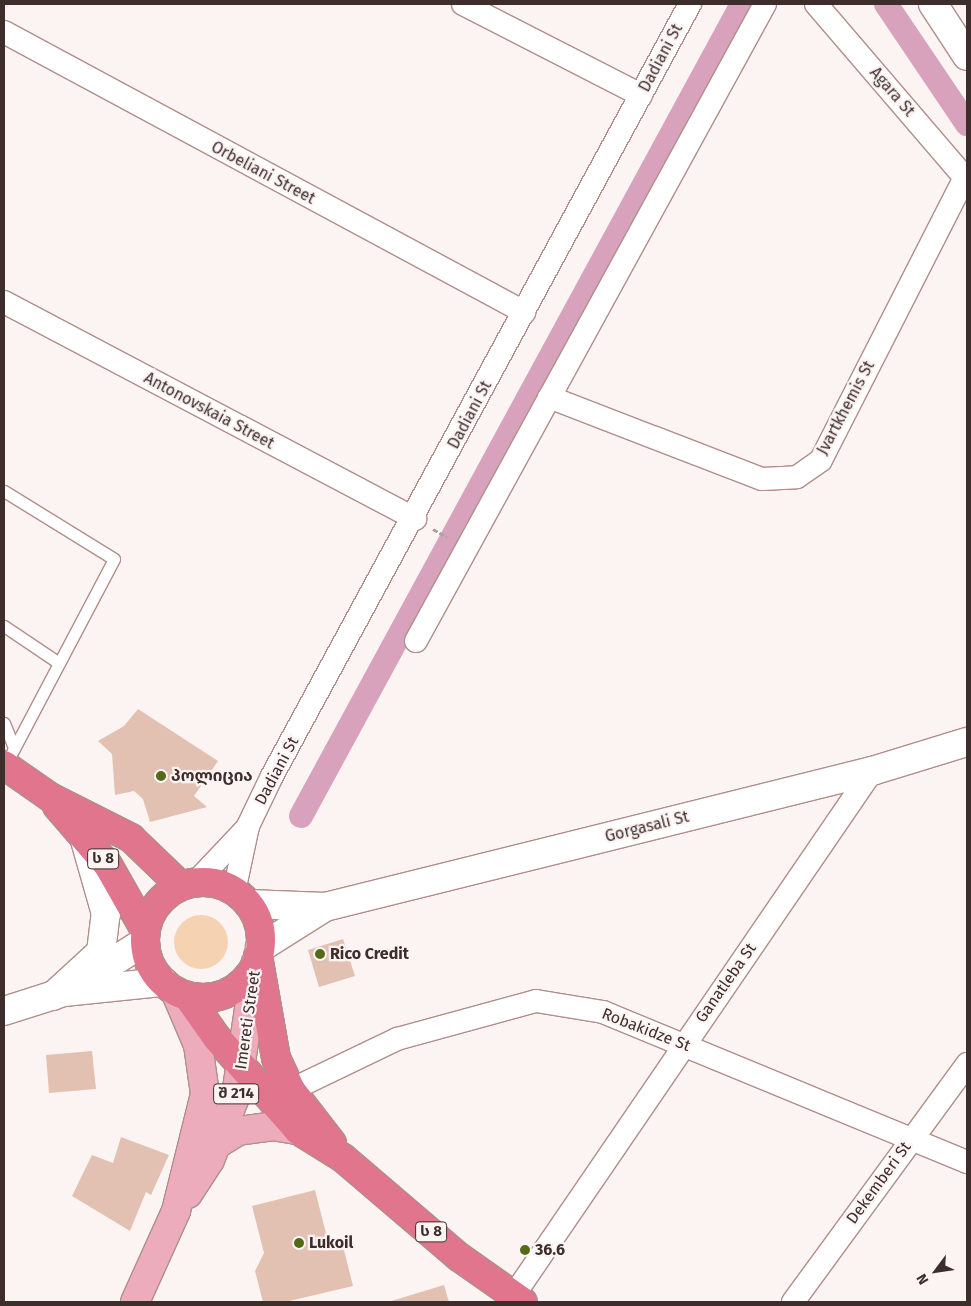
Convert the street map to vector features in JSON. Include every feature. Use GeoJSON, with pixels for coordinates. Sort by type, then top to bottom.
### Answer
{"type":"FeatureCollection","features":[{"type":"Feature","properties":{"kind":"highway","name":"ს 8"},"geometry":{"type":"LineString","coordinates":[[8,760],[50,797],[108,865],[144,936],[153,970],[175,990],[298,1130],[343,1158],[459,1257],[518,1299]]}},
{"type":"Feature","properties":{"kind":"highway","name":"ს 8"},"geometry":{"type":"LineString","coordinates":[[50,797],[131,838],[188,884]]}},
{"type":"Feature","properties":{"kind":"highway"},"geometry":{"type":"LineString","coordinates":[[144,936],[152,912],[188,884],[209,882],[241,898]]}},
{"type":"Feature","properties":{"kind":"highway","name":"ს 8"},"geometry":{"type":"LineString","coordinates":[[241,898],[260,933],[258,956],[270,1037],[291,1090],[343,1158]]}},
{"type":"Feature","properties":{"kind":"highway"},"geometry":{"type":"LineString","coordinates":[[175,990],[216,997],[229,992],[249,976],[258,956]]}},
{"type":"Feature","properties":{"kind":"main road","name":"Imereti Street"},"geometry":{"type":"LineString","coordinates":[[176,1212],[201,1177],[219,1143],[242,1068],[258,956]]}},
{"type":"Feature","properties":{"kind":"main road","name":"Imereti Street"},"geometry":{"type":"LineString","coordinates":[[135,1302],[176,1212],[205,1094],[198,1045],[175,990]]}},
{"type":"Feature","properties":{"kind":"main road"},"geometry":{"type":"LineString","coordinates":[[219,1143],[238,1132],[272,1126],[298,1130]]}},
{"type":"Feature","properties":{"kind":"street"},"geometry":{"type":"LineString","coordinates":[[463,4],[641,95]]}},
{"type":"Feature","properties":{"kind":"street","name":"Dadiani St"},"geometry":{"type":"LineString","coordinates":[[188,884],[248,826],[415,519],[690,4]]}},
{"type":"Feature","properties":{"kind":"street"},"geometry":{"type":"LineString","coordinates":[[416,641],[765,4]]}},
{"type":"Feature","properties":{"kind":"street","name":"Agara St"},"geometry":{"type":"LineString","coordinates":[[816,4],[966,178]]}},
{"type":"Feature","properties":{"kind":"street"},"geometry":{"type":"LineString","coordinates":[[933,4],[967,56]]}},
{"type":"Feature","properties":{"kind":"street","name":"Orbeliani Street"},"geometry":{"type":"LineString","coordinates":[[4,32],[524,312]]}},
{"type":"Feature","properties":{"kind":"street","name":"Jvartkhemis St"},"geometry":{"type":"LineString","coordinates":[[549,397],[762,479],[797,477],[820,460],[966,178]]}},
{"type":"Feature","properties":{"kind":"street","name":"Antonovskaia Street"},"geometry":{"type":"LineString","coordinates":[[4,302],[415,519]]}},
{"type":"Feature","properties":{"kind":"street","name":"Gorgasali St"},"geometry":{"type":"LineString","coordinates":[[241,898],[325,907],[872,771],[967,742]]}},
{"type":"Feature","properties":{"kind":"street","name":"Ganatleba St"},"geometry":{"type":"LineString","coordinates":[[518,1299],[683,1044],[872,771]]}},
{"type":"Feature","properties":{"kind":"street","name":"Dadiani St"},"geometry":{"type":"LineString","coordinates":[[241,898],[248,826]]}},
{"type":"Feature","properties":{"kind":"street"},"geometry":{"type":"LineString","coordinates":[[58,994],[101,952],[105,907],[84,837]]}},
{"type":"Feature","properties":{"kind":"street","name":"Gorgasali St"},"geometry":{"type":"LineString","coordinates":[[258,956],[325,907]]}},
{"type":"Feature","properties":{"kind":"street"},"geometry":{"type":"LineString","coordinates":[[58,994],[144,936]]}},
{"type":"Feature","properties":{"kind":"street"},"geometry":{"type":"LineString","coordinates":[[4,1011],[58,994],[175,990]]}},
{"type":"Feature","properties":{"kind":"street","name":"Robakidze St"},"geometry":{"type":"LineString","coordinates":[[291,1090],[398,1039],[536,1001],[603,1012],[967,1162]]}},
{"type":"Feature","properties":{"kind":"street","name":"Dekemberi St"},"geometry":{"type":"LineString","coordinates":[[793,1302],[967,1064]]}},
{"type":"Feature","properties":{"kind":"lane"},"geometry":{"type":"LineString","coordinates":[[4,491],[114,559],[8,760]]}},
{"type":"Feature","properties":{"kind":"lane"},"geometry":{"type":"LineString","coordinates":[[4,626],[59,663]]}},
{"type":"Feature","properties":{"kind":"lane"},"geometry":{"type":"LineString","coordinates":[[4,723],[8,760]]}},
{"type":"Feature","properties":{"kind":"path"},"geometry":{"type":"LineString","coordinates":[[415,519],[466,548]]}},
{"type":"Feature","properties":{"kind":"shaded area"},"geometry":{"type":"Polygon","coordinates":[[[196,915],[206,915],[216,919],[224,927],[228,942],[224,957],[216,965],[206,969],[196,969],[186,965],[178,957],[174,947],[174,937],[178,927],[186,919],[196,915]]]}},
{"type":"Feature","properties":{"kind":"building","name":"პოლიცია"},"geometry":{"type":"Polygon","coordinates":[[[138,709],[218,761],[194,796],[207,807],[150,822],[143,799],[134,791],[115,795],[112,754],[98,741],[124,726],[138,709]]]}},
{"type":"Feature","properties":{"kind":"building"},"geometry":{"type":"Polygon","coordinates":[[[343,939],[355,976],[319,987],[308,950],[343,939]]]}},
{"type":"Feature","properties":{"kind":"building"},"geometry":{"type":"Polygon","coordinates":[[[92,1051],[96,1089],[49,1093],[46,1055],[92,1051]]]}},
{"type":"Feature","properties":{"kind":"building"},"geometry":{"type":"Polygon","coordinates":[[[121,1137],[169,1155],[151,1195],[146,1192],[130,1231],[72,1196],[92,1155],[113,1163],[121,1137]]]}},
{"type":"Feature","properties":{"kind":"building","name":"Lukoil"},"geometry":{"type":"Polygon","coordinates":[[[315,1190],[327,1237],[344,1250],[353,1286],[285,1302],[263,1302],[255,1271],[264,1253],[252,1206],[315,1190]]]}},
{"type":"Feature","properties":{"kind":"building"},"geometry":{"type":"Polygon","coordinates":[[[444,1285],[449,1302],[388,1302],[444,1285]]]}},
{"type":"Feature","properties":{"kind":"waterway"},"geometry":{"type":"LineString","coordinates":[[301,816],[742,4]]}},
{"type":"Feature","properties":{"kind":"waterway"},"geometry":{"type":"LineString","coordinates":[[886,4],[967,124]]}},
{"type":"Feature","properties":{"kind":"place","name":"პოლიცია"},"geometry":{"type":"Point","coordinates":[161,776]}},
{"type":"Feature","properties":{"kind":"place","name":"Rico Credit"},"geometry":{"type":"Point","coordinates":[320,954]}},
{"type":"Feature","properties":{"kind":"place","name":"Lukoil"},"geometry":{"type":"Point","coordinates":[299,1243]}},
{"type":"Feature","properties":{"kind":"place","name":"36.6"},"geometry":{"type":"Point","coordinates":[525,1250]}}]}
